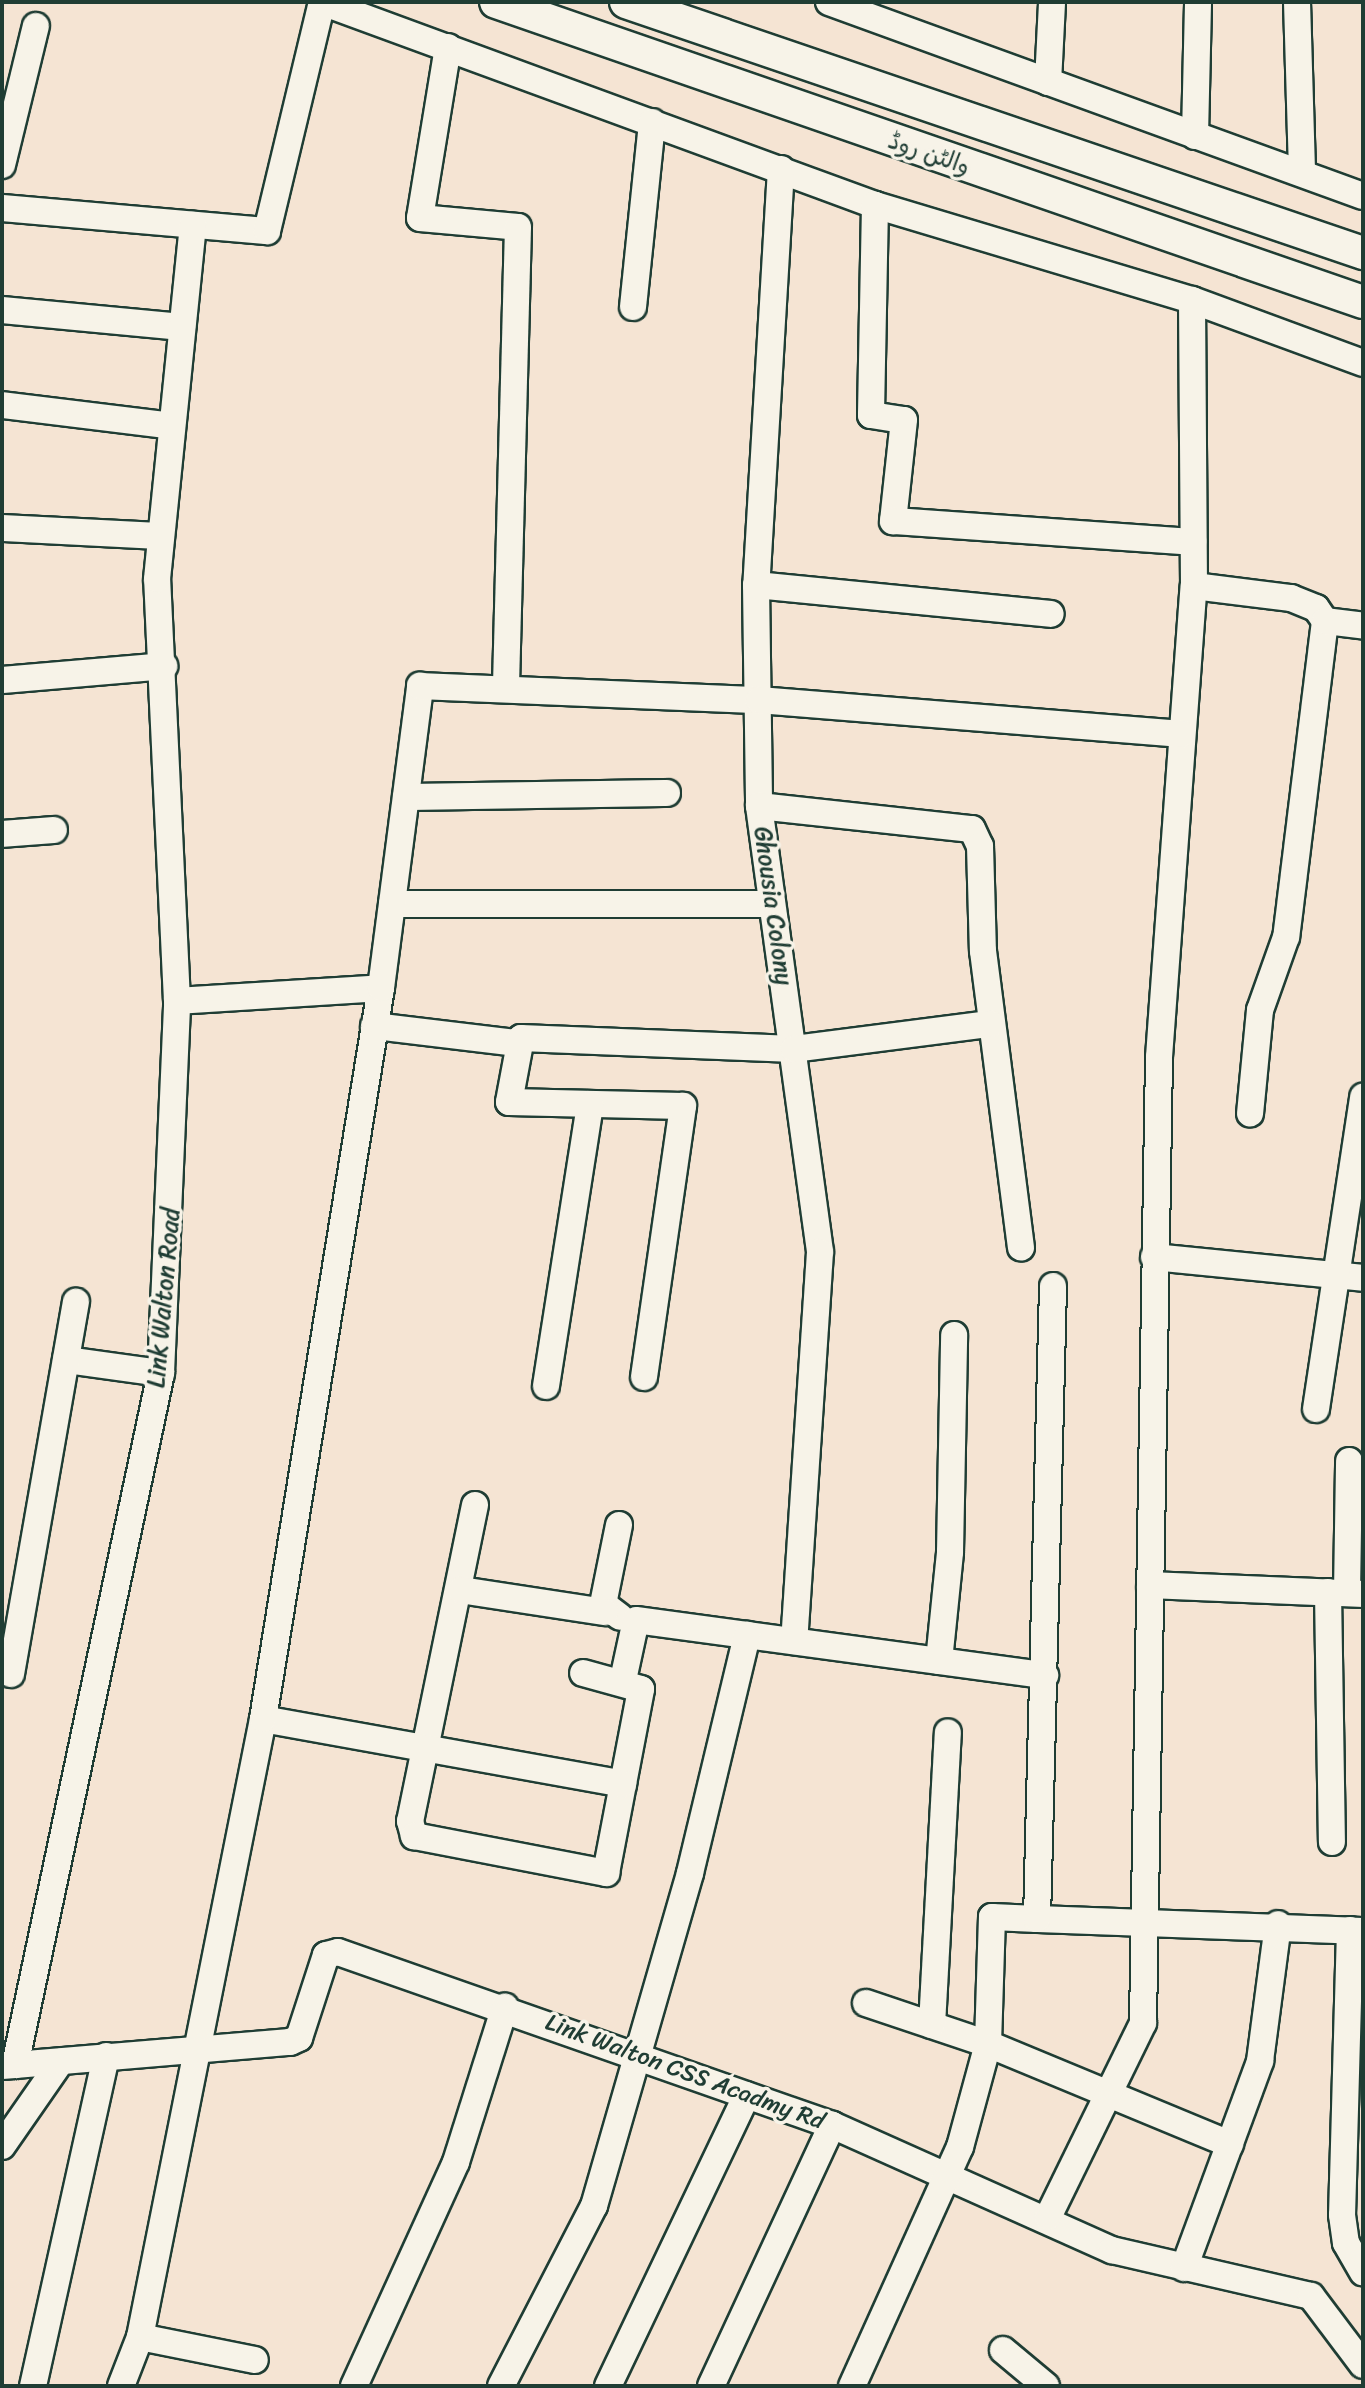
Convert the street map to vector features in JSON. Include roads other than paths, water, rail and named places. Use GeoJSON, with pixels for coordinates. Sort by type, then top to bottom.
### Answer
{"type":"FeatureCollection","features":[{"type":"Feature","properties":{"kind":"main road","name":"والٹن روڈ"},"geometry":{"type":"LineString","coordinates":[[496,2],[1363,302]]}},
{"type":"Feature","properties":{"kind":"main road","name":"والٹن روڈ"},"geometry":{"type":"LineString","coordinates":[[626,2],[1363,253]]}},
{"type":"Feature","properties":{"kind":"street"},"geometry":{"type":"LineString","coordinates":[[2,208],[267,231],[322,2],[875,205],[1192,300],[1363,363]]}},
{"type":"Feature","properties":{"kind":"street"},"geometry":{"type":"LineString","coordinates":[[829,2],[872,9],[1048,82],[1363,196]]}},
{"type":"Feature","properties":{"kind":"street"},"geometry":{"type":"LineString","coordinates":[[1048,82],[1052,2]]}},
{"type":"Feature","properties":{"kind":"street"},"geometry":{"type":"LineString","coordinates":[[1195,136],[1198,2]]}},
{"type":"Feature","properties":{"kind":"street"},"geometry":{"type":"LineString","coordinates":[[1297,2],[1302,173]]}},
{"type":"Feature","properties":{"kind":"street"},"geometry":{"type":"LineString","coordinates":[[2,165],[36,26]]}},
{"type":"Feature","properties":{"kind":"street"},"geometry":{"type":"LineString","coordinates":[[448,47],[420,218],[518,227],[506,689]]}},
{"type":"Feature","properties":{"kind":"street"},"geometry":{"type":"LineString","coordinates":[[633,307],[652,122]]}},
{"type":"Feature","properties":{"kind":"street","name":"Ghousia Colony"},"geometry":{"type":"LineString","coordinates":[[781,169],[756,585],[759,806],[820,1252],[794,1641]]}},
{"type":"Feature","properties":{"kind":"street"},"geometry":{"type":"LineString","coordinates":[[875,205],[871,415],[904,420],[893,521],[1193,542]]}},
{"type":"Feature","properties":{"kind":"street","name":"Link Walton Road"},"geometry":{"type":"LineString","coordinates":[[9,2066],[161,1373],[177,1001],[161,536],[193,225]]}},
{"type":"Feature","properties":{"kind":"street"},"geometry":{"type":"LineString","coordinates":[[1048,2217],[1111,2096],[1143,2023],[1142,1924],[1159,1057],[1194,586],[1192,300]]}},
{"type":"Feature","properties":{"kind":"street"},"geometry":{"type":"LineString","coordinates":[[2,310],[182,327]]}},
{"type":"Feature","properties":{"kind":"street"},"geometry":{"type":"LineString","coordinates":[[2,405],[172,426]]}},
{"type":"Feature","properties":{"kind":"street"},"geometry":{"type":"LineString","coordinates":[[2,528],[161,536]]}},
{"type":"Feature","properties":{"kind":"street"},"geometry":{"type":"LineString","coordinates":[[756,585],[1051,614]]}},
{"type":"Feature","properties":{"kind":"street"},"geometry":{"type":"LineString","coordinates":[[1194,586],[1291,598],[1316,608],[1325,621],[1286,937],[1260,1010],[1250,1114]]}},
{"type":"Feature","properties":{"kind":"street"},"geometry":{"type":"LineString","coordinates":[[1325,621],[1363,626]]}},
{"type":"Feature","properties":{"kind":"street"},"geometry":{"type":"LineString","coordinates":[[2,680],[164,666]]}},
{"type":"Feature","properties":{"kind":"street"},"geometry":{"type":"LineString","coordinates":[[121,2386],[140,2337],[263,1719],[381,988],[420,686],[759,700],[1182,734]]}},
{"type":"Feature","properties":{"kind":"street"},"geometry":{"type":"LineString","coordinates":[[406,797],[667,793]]}},
{"type":"Feature","properties":{"kind":"street"},"geometry":{"type":"LineString","coordinates":[[759,806],[972,829],[980,846],[990,1024],[1021,1248]]}},
{"type":"Feature","properties":{"kind":"street"},"geometry":{"type":"LineString","coordinates":[[2,834],[54,830]]}},
{"type":"Feature","properties":{"kind":"street"},"geometry":{"type":"LineString","coordinates":[[392,904],[772,904]]}},
{"type":"Feature","properties":{"kind":"street"},"geometry":{"type":"LineString","coordinates":[[177,1001],[381,988]]}},
{"type":"Feature","properties":{"kind":"street"},"geometry":{"type":"LineString","coordinates":[[644,1377],[683,1106],[509,1102],[517,1043],[528,1034],[794,1049],[990,1024]]}},
{"type":"Feature","properties":{"kind":"street"},"geometry":{"type":"LineString","coordinates":[[374,1026],[517,1043]]}},
{"type":"Feature","properties":{"kind":"street"},"geometry":{"type":"LineString","coordinates":[[1316,1409],[1333,1274],[1363,1097]]}},
{"type":"Feature","properties":{"kind":"street"},"geometry":{"type":"LineString","coordinates":[[546,1386],[590,1104]]}},
{"type":"Feature","properties":{"kind":"street"},"geometry":{"type":"LineString","coordinates":[[1154,1257],[1363,1278]]}},
{"type":"Feature","properties":{"kind":"street"},"geometry":{"type":"LineString","coordinates":[[1037,1919],[1053,1286]]}},
{"type":"Feature","properties":{"kind":"street"},"geometry":{"type":"LineString","coordinates":[[11,1674],[76,1302]]}},
{"type":"Feature","properties":{"kind":"street"},"geometry":{"type":"LineString","coordinates":[[939,1661],[950,1552],[954,1335]]}},
{"type":"Feature","properties":{"kind":"street"},"geometry":{"type":"LineString","coordinates":[[66,1360],[161,1373]]}},
{"type":"Feature","properties":{"kind":"street"},"geometry":{"type":"LineString","coordinates":[[1332,1842],[1346,1593],[1349,1461]]}},
{"type":"Feature","properties":{"kind":"street"},"geometry":{"type":"LineString","coordinates":[[475,1505],[461,1590],[410,1821],[414,1836],[600,1875],[623,1784],[641,1689],[623,1680],[583,1673]]}},
{"type":"Feature","properties":{"kind":"street"},"geometry":{"type":"LineString","coordinates":[[605,1612],[619,1525]]}},
{"type":"Feature","properties":{"kind":"street"},"geometry":{"type":"LineString","coordinates":[[1150,1585],[1346,1593]]}},
{"type":"Feature","properties":{"kind":"street"},"geometry":{"type":"LineString","coordinates":[[461,1590],[605,1612],[636,1620],[1045,1675]]}},
{"type":"Feature","properties":{"kind":"street"},"geometry":{"type":"LineString","coordinates":[[623,1680],[636,1620]]}},
{"type":"Feature","properties":{"kind":"street"},"geometry":{"type":"LineString","coordinates":[[501,2386],[594,2206],[637,2055],[747,1635]]}},
{"type":"Feature","properties":{"kind":"street"},"geometry":{"type":"LineString","coordinates":[[263,1719],[427,1745],[623,1784]]}},
{"type":"Feature","properties":{"kind":"street"},"geometry":{"type":"LineString","coordinates":[[932,2025],[948,1732]]}},
{"type":"Feature","properties":{"kind":"street"},"geometry":{"type":"LineString","coordinates":[[852,2386],[950,2175],[988,2044],[992,1917],[1142,1924],[1278,1924],[1356,1930],[1342,2215],[1346,2243],[1363,2273]]}},
{"type":"Feature","properties":{"kind":"street"},"geometry":{"type":"LineString","coordinates":[[1184,2268],[1230,2144],[1269,2025],[1278,1924]]}},
{"type":"Feature","properties":{"kind":"street","name":"Link Walton CSS Acadmy Rd"},"geometry":{"type":"LineString","coordinates":[[9,2066],[299,2038],[332,1952],[505,2007],[832,2125],[1048,2217],[1112,2250],[1311,2296],[1363,2365]]}},
{"type":"Feature","properties":{"kind":"street"},"geometry":{"type":"LineString","coordinates":[[866,2003],[988,2044],[1230,2144]]}},
{"type":"Feature","properties":{"kind":"street"},"geometry":{"type":"LineString","coordinates":[[354,2386],[456,2162],[505,2007]]}},
{"type":"Feature","properties":{"kind":"street"},"geometry":{"type":"LineString","coordinates":[[33,2386],[106,2056]]}},
{"type":"Feature","properties":{"kind":"street"},"geometry":{"type":"LineString","coordinates":[[2,2146],[61,2061]]}},
{"type":"Feature","properties":{"kind":"street"},"geometry":{"type":"LineString","coordinates":[[608,2386],[747,2095]]}},
{"type":"Feature","properties":{"kind":"street"},"geometry":{"type":"LineString","coordinates":[[711,2386],[832,2125]]}},
{"type":"Feature","properties":{"kind":"street"},"geometry":{"type":"LineString","coordinates":[[140,2337],[255,2360]]}},
{"type":"Feature","properties":{"kind":"street"},"geometry":{"type":"LineString","coordinates":[[1003,2350],[1046,2386]]}}]}
